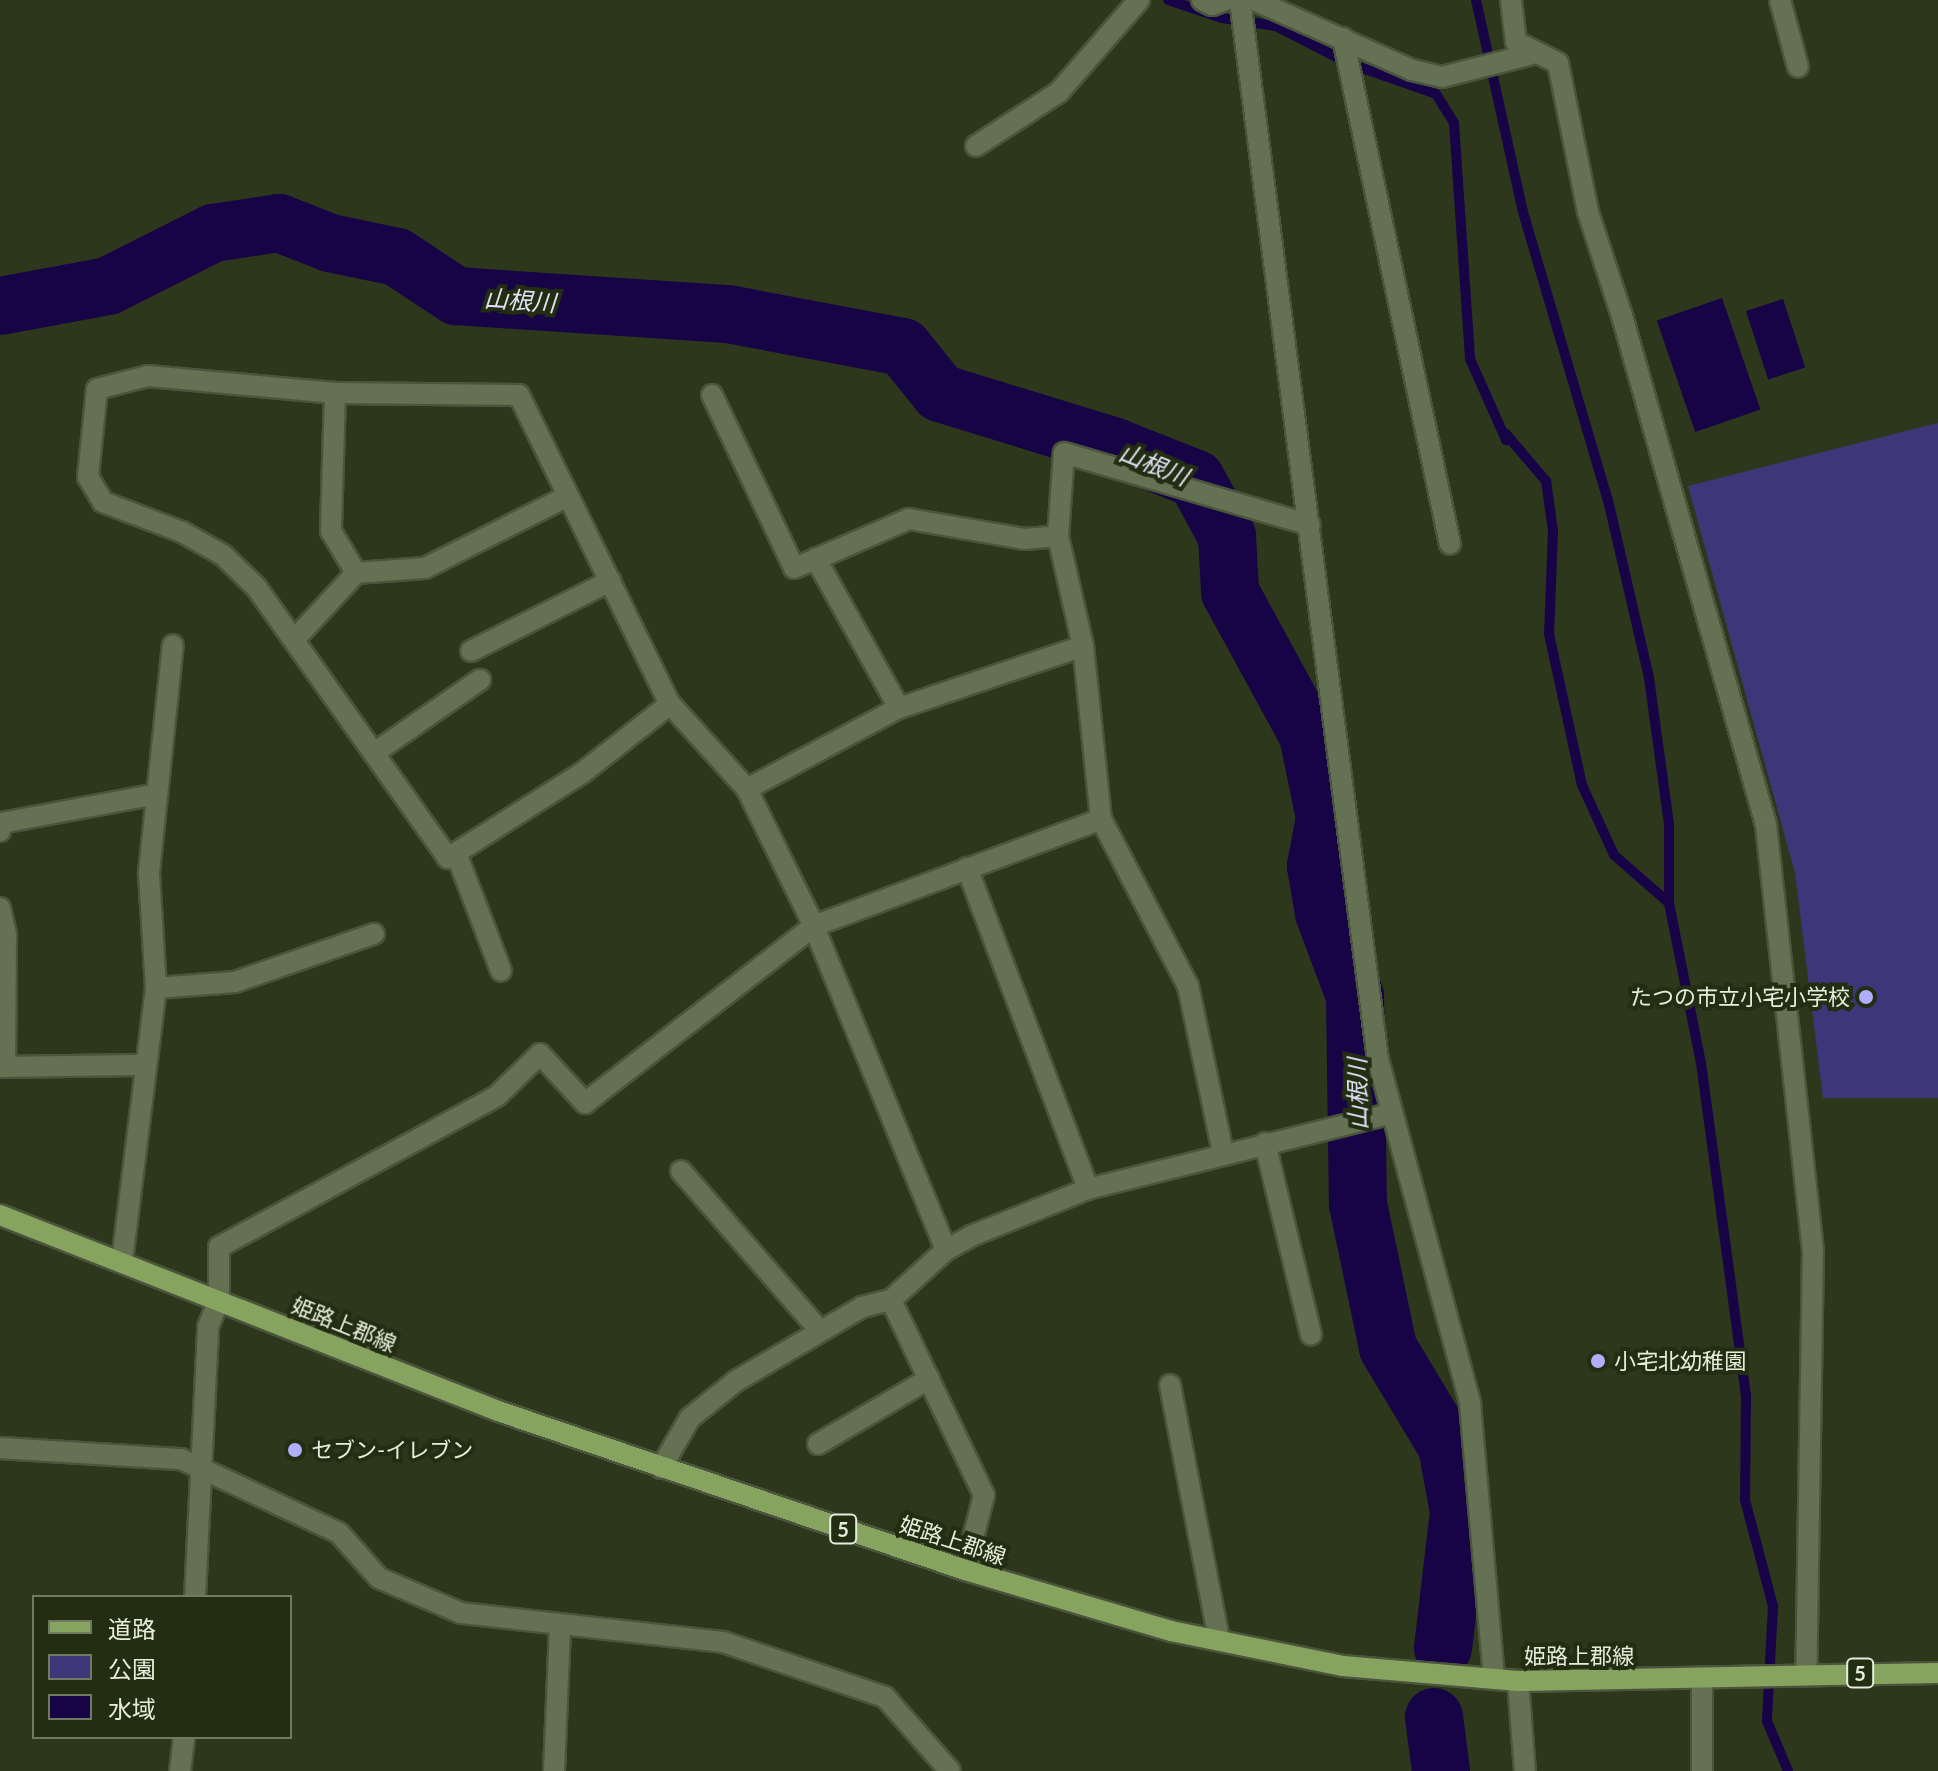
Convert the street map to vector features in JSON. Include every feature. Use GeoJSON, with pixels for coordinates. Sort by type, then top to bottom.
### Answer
{"type":"FeatureCollection","features":[{"type":"Feature","properties":{"kind":"main road","name":"姫路上郡線"},"geometry":{"type":"LineString","coordinates":[[0,1215],[498,1411],[661,1468],[965,1570],[1219,1640],[1343,1666],[1518,1681],[1713,1679],[1806,1673],[1938,1673]]}},
{"type":"Feature","properties":{"kind":"street"},"geometry":{"type":"LineString","coordinates":[[976,146],[1059,92],[1139,0]]}},
{"type":"Feature","properties":{"kind":"street"},"geometry":{"type":"LineString","coordinates":[[1202,0],[1212,5],[1226,0]]}},
{"type":"Feature","properties":{"kind":"street"},"geometry":{"type":"LineString","coordinates":[[1240,0],[1310,525],[1349,858],[1378,1059],[1470,1403],[1494,1679]]}},
{"type":"Feature","properties":{"kind":"street"},"geometry":{"type":"LineString","coordinates":[[1254,0],[1412,70],[1442,77],[1532,54]]}},
{"type":"Feature","properties":{"kind":"street"},"geometry":{"type":"LineString","coordinates":[[1511,0],[1516,42],[1532,54],[1558,63],[1588,212],[1622,316],[1766,825],[1813,1249],[1806,1673]]}},
{"type":"Feature","properties":{"kind":"street"},"geometry":{"type":"LineString","coordinates":[[1780,0],[1798,67]]}},
{"type":"Feature","properties":{"kind":"street"},"geometry":{"type":"LineString","coordinates":[[1343,38],[1450,544]]}},
{"type":"Feature","properties":{"kind":"street"},"geometry":{"type":"LineString","coordinates":[[670,704],[582,773],[448,858],[257,588],[223,555],[182,532],[103,502],[88,477],[97,389],[148,376],[335,393],[519,395],[670,704],[747,789],[814,926],[946,1250]]}},
{"type":"Feature","properties":{"kind":"street"},"geometry":{"type":"LineString","coordinates":[[335,393],[331,531],[356,573]]}},
{"type":"Feature","properties":{"kind":"street"},"geometry":{"type":"LineString","coordinates":[[712,395],[794,568],[909,519],[1025,539],[1058,536]]}},
{"type":"Feature","properties":{"kind":"street"},"geometry":{"type":"LineString","coordinates":[[1223,1153],[1188,986],[1101,819],[1083,646],[1058,536],[1064,453],[1310,525]]}},
{"type":"Feature","properties":{"kind":"street"},"geometry":{"type":"LineString","coordinates":[[294,640],[356,573],[425,568],[568,496]]}},
{"type":"Feature","properties":{"kind":"street"},"geometry":{"type":"LineString","coordinates":[[816,559],[899,708]]}},
{"type":"Feature","properties":{"kind":"street"},"geometry":{"type":"LineString","coordinates":[[471,651],[610,581]]}},
{"type":"Feature","properties":{"kind":"street"},"geometry":{"type":"LineString","coordinates":[[122,1261],[156,988],[149,872],[173,645]]}},
{"type":"Feature","properties":{"kind":"street"},"geometry":{"type":"LineString","coordinates":[[747,789],[899,708],[1083,646]]}},
{"type":"Feature","properties":{"kind":"street"},"geometry":{"type":"LineString","coordinates":[[374,753],[480,680]]}},
{"type":"Feature","properties":{"kind":"street"},"geometry":{"type":"LineString","coordinates":[[0,831],[1,823],[157,794]]}},
{"type":"Feature","properties":{"kind":"street"},"geometry":{"type":"LineString","coordinates":[[195,1595],[205,1470],[208,1327],[219,1300],[219,1247],[497,1096],[540,1054],[585,1103],[814,926],[1101,819]]}},
{"type":"Feature","properties":{"kind":"street"},"geometry":{"type":"LineString","coordinates":[[456,853],[501,971]]}},
{"type":"Feature","properties":{"kind":"street"},"geometry":{"type":"LineString","coordinates":[[967,868],[1088,1189]]}},
{"type":"Feature","properties":{"kind":"street"},"geometry":{"type":"LineString","coordinates":[[0,908],[6,935],[2,1067],[146,1065]]}},
{"type":"Feature","properties":{"kind":"street"},"geometry":{"type":"LineString","coordinates":[[156,988],[235,982],[374,934]]}},
{"type":"Feature","properties":{"kind":"street"},"geometry":{"type":"LineString","coordinates":[[661,1468],[690,1418],[736,1381],[862,1307],[891,1300],[946,1250],[1088,1189],[1392,1113]]}},
{"type":"Feature","properties":{"kind":"street"},"geometry":{"type":"LineString","coordinates":[[1265,1143],[1311,1335]]}},
{"type":"Feature","properties":{"kind":"street"},"geometry":{"type":"LineString","coordinates":[[681,1171],[820,1331]]}},
{"type":"Feature","properties":{"kind":"street"},"geometry":{"type":"LineString","coordinates":[[891,1300],[984,1495],[965,1570]]}},
{"type":"Feature","properties":{"kind":"street"},"geometry":{"type":"LineString","coordinates":[[818,1444],[929,1379]]}},
{"type":"Feature","properties":{"kind":"street"},"geometry":{"type":"LineString","coordinates":[[1170,1385],[1219,1640]]}},
{"type":"Feature","properties":{"kind":"street"},"geometry":{"type":"LineString","coordinates":[[0,1448],[181,1459],[339,1533],[379,1578],[461,1613],[723,1642],[885,1697],[950,1771]]}},
{"type":"Feature","properties":{"kind":"street"},"geometry":{"type":"LineString","coordinates":[[554,1771],[560,1626]]}},
{"type":"Feature","properties":{"kind":"street"},"geometry":{"type":"LineString","coordinates":[[1702,1771],[1713,1679]]}},
{"type":"Feature","properties":{"kind":"street"},"geometry":{"type":"LineString","coordinates":[[1518,1681],[1525,1771]]}},
{"type":"Feature","properties":{"kind":"street"},"geometry":{"type":"LineString","coordinates":[[180,1771],[184,1739]]}},
{"type":"Feature","properties":{"kind":"green space"},"geometry":{"type":"Polygon","coordinates":[[[1938,423],[1938,1098],[1823,1098],[1795,873],[1688,486],[1938,423]]]}},
{"type":"Feature","properties":{"kind":"water"},"geometry":{"type":"Polygon","coordinates":[[[1722,298],[1760,410],[1695,432],[1657,320],[1722,298]]]}},
{"type":"Feature","properties":{"kind":"water"},"geometry":{"type":"Polygon","coordinates":[[[1783,299],[1805,367],[1768,380],[1746,311],[1783,299]]]}},
{"type":"Feature","properties":{"kind":"waterway"},"geometry":{"type":"LineString","coordinates":[[1168,0],[1222,18],[1276,26],[1348,63],[1436,94],[1454,123],[1470,359],[1506,440],[1506,434],[1546,481],[1553,531],[1549,634],[1582,785],[1614,855],[1669,903]]}},
{"type":"Feature","properties":{"kind":"waterway"},"geometry":{"type":"LineString","coordinates":[[1476,0],[1523,212],[1608,500],[1649,678],[1669,824],[1669,903],[1701,1063],[1746,1395],[1745,1500],[1773,1606],[1767,1721],[1788,1771]]}},
{"type":"Feature","properties":{"kind":"waterway","name":"山根川"},"geometry":{"type":"LineString","coordinates":[[0,306],[108,286],[213,233],[279,223],[330,243],[397,257],[456,296],[728,314],[903,347],[940,393],[1115,447],[1196,479],[1227,536],[1230,592],[1308,735],[1325,818],[1316,866],[1324,913],[1355,996],[1358,1204],[1388,1348],[1447,1446],[1459,1512],[1443,1648]]}},
{"type":"Feature","properties":{"kind":"waterway","name":"山根川"},"geometry":{"type":"LineString","coordinates":[[1434,1717],[1441,1771]]}},
{"type":"Feature","properties":{"kind":"place","name":"たつの市立小宅小学校"},"geometry":{"type":"Point","coordinates":[1866,997]}},
{"type":"Feature","properties":{"kind":"place","name":"小宅北幼稚園"},"geometry":{"type":"Point","coordinates":[1598,1361]}},
{"type":"Feature","properties":{"kind":"place","name":"セブン-イレブン"},"geometry":{"type":"Point","coordinates":[295,1450]}}]}
